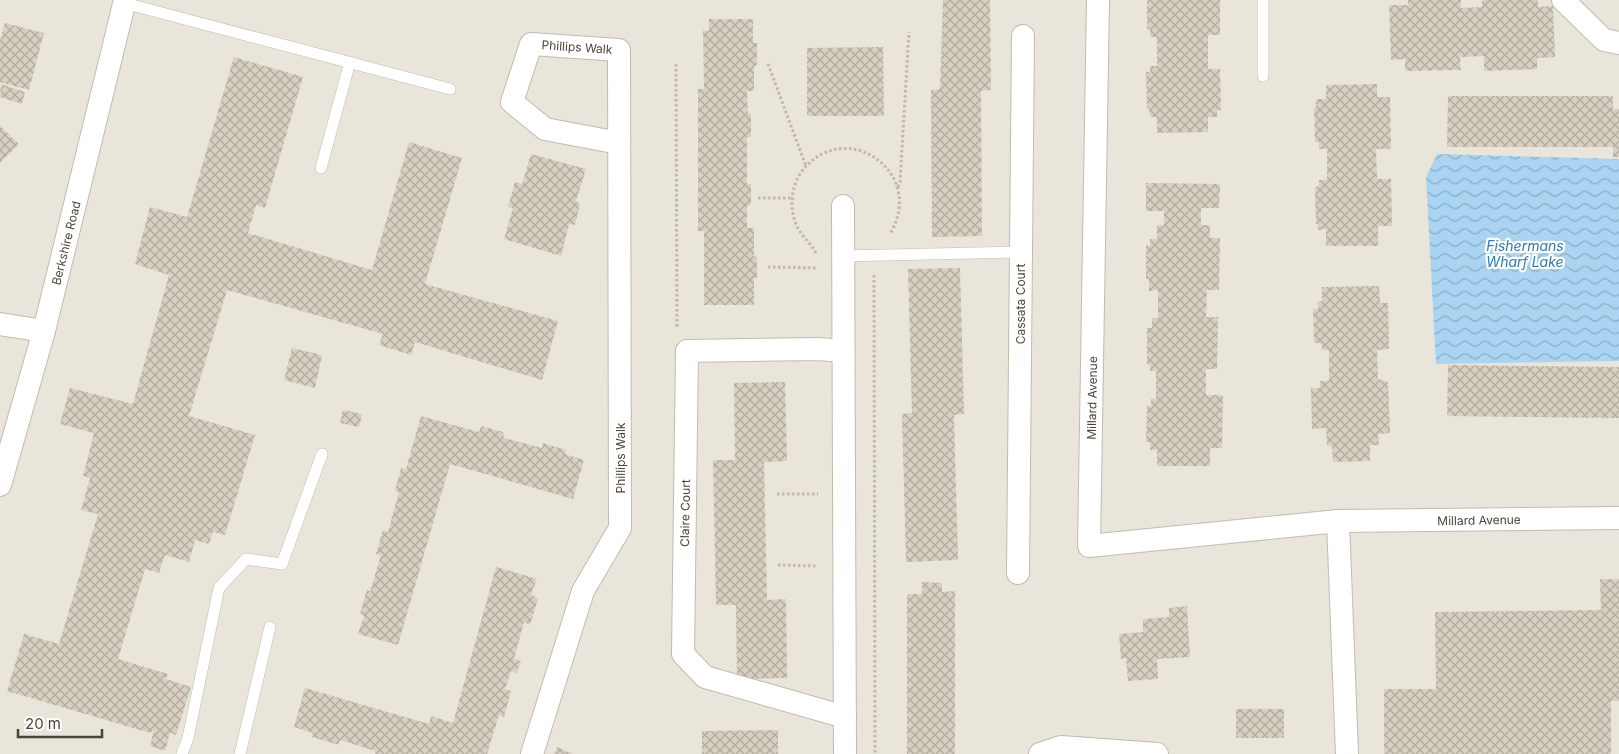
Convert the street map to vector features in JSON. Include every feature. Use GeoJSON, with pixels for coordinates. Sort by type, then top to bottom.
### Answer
{"type":"FeatureCollection","features":[{"type":"Feature","properties":{"kind":"street","name":"Millard Avenue"},"geometry":{"type":"LineString","coordinates":[[1098,0],[1089,546],[1338,521],[1619,518]]}},
{"type":"Feature","properties":{"kind":"street"},"geometry":{"type":"LineString","coordinates":[[1563,0],[1604,40],[1619,43]]}},
{"type":"Feature","properties":{"kind":"street","name":"Berkshire Road"},"geometry":{"type":"LineString","coordinates":[[0,485],[44,331],[124,1]]}},
{"type":"Feature","properties":{"kind":"street","name":"Cassata Court"},"geometry":{"type":"LineString","coordinates":[[1018,572],[1023,36]]}},
{"type":"Feature","properties":{"kind":"street","name":"Phillips Walk"},"geometry":{"type":"LineString","coordinates":[[532,754],[583,591],[620,528],[619,50],[530,44],[512,102],[545,129],[619,143]]}},
{"type":"Feature","properties":{"kind":"street"},"geometry":{"type":"LineString","coordinates":[[843,206],[845,754]]}},
{"type":"Feature","properties":{"kind":"street"},"geometry":{"type":"LineString","coordinates":[[0,324],[44,331]]}},
{"type":"Feature","properties":{"kind":"street"},"geometry":{"type":"LineString","coordinates":[[687,351],[843,351]]}},
{"type":"Feature","properties":{"kind":"street","name":"Claire Court"},"geometry":{"type":"LineString","coordinates":[[687,351],[683,654],[705,677],[845,717]]}},
{"type":"Feature","properties":{"kind":"street"},"geometry":{"type":"LineString","coordinates":[[1338,521],[1347,754]]}},
{"type":"Feature","properties":{"kind":"street"},"geometry":{"type":"LineString","coordinates":[[1040,754],[1061,747],[1104,752],[1148,754]]}},
{"type":"Feature","properties":{"kind":"lane"},"geometry":{"type":"LineString","coordinates":[[1263,0],[1263,76]]}},
{"type":"Feature","properties":{"kind":"lane"},"geometry":{"type":"LineString","coordinates":[[124,1],[450,89]]}},
{"type":"Feature","properties":{"kind":"lane"},"geometry":{"type":"LineString","coordinates":[[321,168],[350,62]]}},
{"type":"Feature","properties":{"kind":"lane"},"geometry":{"type":"LineString","coordinates":[[843,256],[1021,252]]}},
{"type":"Feature","properties":{"kind":"lane"},"geometry":{"type":"LineString","coordinates":[[182,754],[188,738],[219,588],[246,559],[282,564],[322,454]]}},
{"type":"Feature","properties":{"kind":"lane"},"geometry":{"type":"LineString","coordinates":[[240,754],[270,627]]}},
{"type":"Feature","properties":{"kind":"path"},"geometry":{"type":"LineString","coordinates":[[898,188],[900,182],[910,32]]}},
{"type":"Feature","properties":{"kind":"path"},"geometry":{"type":"LineString","coordinates":[[676,64],[677,331],[687,351]]}},
{"type":"Feature","properties":{"kind":"path"},"geometry":{"type":"LineString","coordinates":[[768,64],[806,166]]}},
{"type":"Feature","properties":{"kind":"path"},"geometry":{"type":"LineString","coordinates":[[758,198],[792,198]]}},
{"type":"Feature","properties":{"kind":"path"},"geometry":{"type":"LineString","coordinates":[[768,267],[818,268]]}},
{"type":"Feature","properties":{"kind":"path"},"geometry":{"type":"LineString","coordinates":[[777,494],[818,494]]}},
{"type":"Feature","properties":{"kind":"path"},"geometry":{"type":"LineString","coordinates":[[778,565],[818,566]]}},
{"type":"Feature","properties":{"kind":"shaded area"},"geometry":{"type":"Polygon","coordinates":[[[0,0],[1619,0],[1619,754],[0,754],[0,0]]]}},
{"type":"Feature","properties":{"kind":"water","name":"Fishermans Wharf Lake"},"geometry":{"type":"Polygon","coordinates":[[[1437,154],[1619,159],[1619,361],[1436,364],[1426,177],[1437,154]]]}},
{"type":"Feature","properties":{"kind":"building"},"geometry":{"type":"Polygon","coordinates":[[[943,0],[990,0],[991,90],[981,91],[982,236],[932,237],[931,90],[940,89],[943,0]]]}},
{"type":"Feature","properties":{"kind":"building"},"geometry":{"type":"Polygon","coordinates":[[[1147,0],[1220,0],[1220,35],[1208,35],[1208,69],[1220,69],[1221,110],[1217,110],[1217,117],[1208,117],[1208,132],[1157,133],[1157,117],[1150,117],[1149,108],[1147,109],[1146,72],[1150,72],[1150,66],[1157,66],[1157,37],[1150,37],[1150,29],[1147,29],[1147,0]]]}},
{"type":"Feature","properties":{"kind":"building"},"geometry":{"type":"Polygon","coordinates":[[[1408,0],[1461,0],[1461,8],[1482,7],[1482,0],[1538,0],[1538,7],[1553,6],[1555,57],[1537,58],[1537,69],[1484,71],[1484,56],[1460,57],[1461,70],[1405,71],[1405,59],[1391,60],[1389,5],[1408,5],[1408,0]]]}},
{"type":"Feature","properties":{"kind":"building"},"geometry":{"type":"Polygon","coordinates":[[[709,19],[753,19],[753,43],[757,43],[757,65],[754,66],[754,91],[747,91],[748,113],[751,114],[751,137],[747,137],[747,184],[751,184],[751,205],[747,205],[747,228],[754,228],[754,256],[757,257],[757,278],[754,278],[754,305],[704,305],[704,231],[698,231],[698,89],[704,89],[703,30],[709,31],[709,19]]]}},
{"type":"Feature","properties":{"kind":"building"},"geometry":{"type":"Polygon","coordinates":[[[5,23],[44,33],[29,90],[0,82],[0,41],[5,23]]]}},
{"type":"Feature","properties":{"kind":"building"},"geometry":{"type":"Polygon","coordinates":[[[883,47],[884,116],[807,116],[807,48],[883,47]]]}},
{"type":"Feature","properties":{"kind":"building"},"geometry":{"type":"Polygon","coordinates":[[[234,57],[303,77],[265,208],[256,205],[248,233],[372,270],[409,142],[462,158],[425,284],[558,321],[542,380],[415,342],[411,355],[379,345],[383,334],[227,290],[189,416],[255,435],[225,535],[213,532],[209,544],[195,540],[189,562],[165,555],[159,573],[145,569],[118,659],[168,674],[166,679],[191,687],[176,735],[170,733],[165,751],[150,746],[154,730],[150,733],[7,691],[24,634],[59,644],[98,514],[81,510],[90,478],[83,476],[94,433],[60,424],[70,388],[133,404],[169,275],[135,264],[150,207],[187,217],[234,57]]]}},
{"type":"Feature","properties":{"kind":"building"},"geometry":{"type":"Polygon","coordinates":[[[1,84],[25,92],[22,104],[0,97],[1,84]]]}},
{"type":"Feature","properties":{"kind":"building"},"geometry":{"type":"Polygon","coordinates":[[[1377,84],[1377,97],[1390,97],[1391,149],[1376,149],[1377,179],[1391,179],[1392,226],[1378,226],[1378,246],[1326,246],[1326,229],[1318,230],[1318,224],[1316,224],[1315,187],[1319,186],[1319,180],[1327,180],[1327,149],[1319,149],[1319,142],[1315,142],[1314,108],[1316,108],[1316,99],[1326,99],[1326,85],[1377,84]]]}},
{"type":"Feature","properties":{"kind":"building"},"geometry":{"type":"Polygon","coordinates":[[[1448,96],[1613,96],[1613,109],[1619,109],[1619,157],[1613,157],[1613,147],[1447,147],[1448,96]]]}},
{"type":"Feature","properties":{"kind":"building"},"geometry":{"type":"Polygon","coordinates":[[[0,126],[19,144],[0,163],[0,126]]]}},
{"type":"Feature","properties":{"kind":"building"},"geometry":{"type":"Polygon","coordinates":[[[531,154],[586,169],[576,201],[580,204],[575,225],[569,224],[561,256],[504,239],[513,208],[508,207],[515,182],[522,184],[531,154]]]}},
{"type":"Feature","properties":{"kind":"building"},"geometry":{"type":"Polygon","coordinates":[[[1146,183],[1220,184],[1219,208],[1201,208],[1201,225],[1210,225],[1210,238],[1220,238],[1219,290],[1207,290],[1206,317],[1218,317],[1217,369],[1206,369],[1206,395],[1223,395],[1222,448],[1210,448],[1210,466],[1157,466],[1157,450],[1150,450],[1150,442],[1146,442],[1147,406],[1151,406],[1151,399],[1156,399],[1156,371],[1150,371],[1150,365],[1147,365],[1147,328],[1152,328],[1152,318],[1158,318],[1158,290],[1149,291],[1149,279],[1146,279],[1146,245],[1150,246],[1150,239],[1157,239],[1157,225],[1164,225],[1164,211],[1146,211],[1146,183]]]}},
{"type":"Feature","properties":{"kind":"building"},"geometry":{"type":"Polygon","coordinates":[[[960,268],[964,414],[954,415],[958,560],[906,562],[902,414],[912,413],[908,269],[960,268]]]}},
{"type":"Feature","properties":{"kind":"building"},"geometry":{"type":"Polygon","coordinates":[[[1379,286],[1380,303],[1388,303],[1389,349],[1377,350],[1378,379],[1388,382],[1390,433],[1378,434],[1379,445],[1370,445],[1370,461],[1333,462],[1332,446],[1327,446],[1326,428],[1312,429],[1311,388],[1320,388],[1320,381],[1329,381],[1329,350],[1322,350],[1321,343],[1314,343],[1313,309],[1318,309],[1318,302],[1322,301],[1322,287],[1379,286]]]}},
{"type":"Feature","properties":{"kind":"building"},"geometry":{"type":"Polygon","coordinates":[[[292,348],[322,355],[315,388],[284,380],[292,348]]]}},
{"type":"Feature","properties":{"kind":"building"},"geometry":{"type":"Polygon","coordinates":[[[1448,365],[1619,367],[1619,418],[1447,416],[1448,365]]]}},
{"type":"Feature","properties":{"kind":"building"},"geometry":{"type":"Polygon","coordinates":[[[785,382],[787,461],[764,462],[767,600],[786,599],[787,678],[737,679],[736,605],[716,605],[713,460],[735,460],[734,383],[785,382]]]}},
{"type":"Feature","properties":{"kind":"building"},"geometry":{"type":"Polygon","coordinates":[[[343,410],[362,414],[359,427],[340,423],[343,410]]]}},
{"type":"Feature","properties":{"kind":"building"},"geometry":{"type":"Polygon","coordinates":[[[421,416],[479,432],[481,426],[503,432],[504,438],[542,448],[543,443],[566,450],[565,454],[584,460],[573,499],[450,464],[398,645],[358,634],[364,616],[360,614],[367,589],[370,592],[381,555],[376,554],[383,530],[388,532],[399,492],[395,491],[401,468],[406,469],[421,416]]]}},
{"type":"Feature","properties":{"kind":"building"},"geometry":{"type":"Polygon","coordinates":[[[496,567],[537,579],[531,594],[538,599],[530,625],[524,622],[514,659],[521,661],[517,673],[511,671],[505,689],[511,691],[504,717],[499,715],[487,754],[375,754],[375,751],[340,740],[339,745],[312,737],[313,733],[294,727],[305,688],[429,724],[431,716],[453,723],[496,567]]]}},
{"type":"Feature","properties":{"kind":"building"},"geometry":{"type":"Polygon","coordinates":[[[1600,579],[1619,579],[1619,701],[1611,701],[1611,754],[1384,754],[1384,689],[1436,689],[1435,612],[1601,610],[1600,579]]]}},
{"type":"Feature","properties":{"kind":"building"},"geometry":{"type":"Polygon","coordinates":[[[922,582],[942,583],[942,592],[955,591],[955,754],[907,754],[907,594],[922,594],[922,582]]]}},
{"type":"Feature","properties":{"kind":"building"},"geometry":{"type":"Polygon","coordinates":[[[1187,606],[1190,657],[1157,659],[1158,679],[1128,681],[1126,658],[1121,659],[1119,634],[1143,632],[1143,619],[1169,617],[1169,608],[1187,606]]]}},
{"type":"Feature","properties":{"kind":"building"},"geometry":{"type":"Polygon","coordinates":[[[1236,709],[1284,709],[1284,738],[1236,738],[1236,709]]]}},
{"type":"Feature","properties":{"kind":"building"},"geometry":{"type":"Polygon","coordinates":[[[778,730],[778,754],[702,754],[702,731],[778,730]]]}},
{"type":"Feature","properties":{"kind":"building"},"geometry":{"type":"Polygon","coordinates":[[[557,747],[573,754],[554,754],[557,747]]]}}]}
